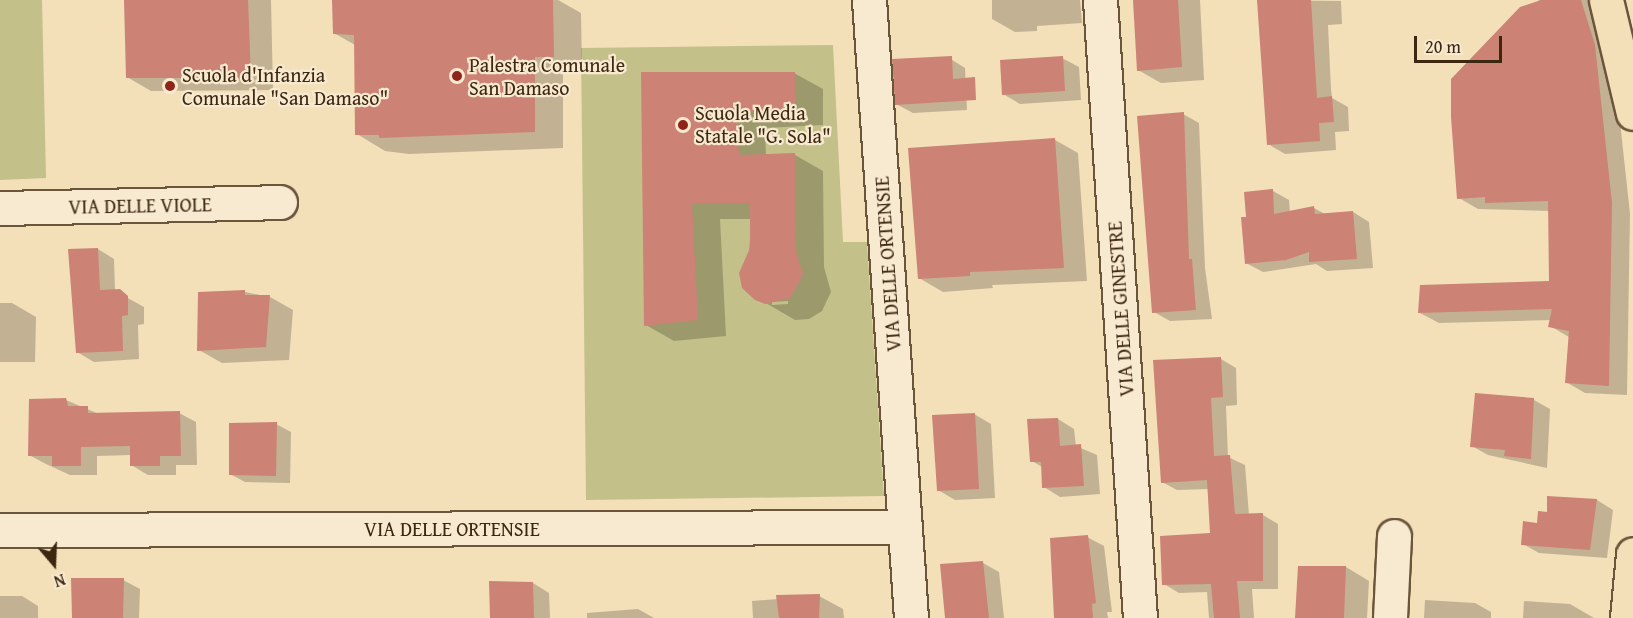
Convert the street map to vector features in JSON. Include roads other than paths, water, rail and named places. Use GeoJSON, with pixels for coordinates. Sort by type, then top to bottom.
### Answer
{"type":"FeatureCollection","features":[{"type":"Feature","properties":{"kind":"main road"},"geometry":{"type":"LineString","coordinates":[[1606,0],[1629,73],[1633,113]]}},
{"type":"Feature","properties":{"kind":"main road"},"geometry":{"type":"LineString","coordinates":[[1627,618],[1633,554]]}},
{"type":"Feature","properties":{"kind":"street","name":"VIA DELLE ORTENSIE"},"geometry":{"type":"LineString","coordinates":[[869,0],[911,618]]}},
{"type":"Feature","properties":{"kind":"street","name":"VIA DELLE GINESTRE"},"geometry":{"type":"LineString","coordinates":[[1100,0],[1140,618]]}},
{"type":"Feature","properties":{"kind":"street","name":"VIA DELLE VIOLE"},"geometry":{"type":"LineString","coordinates":[[0,208],[280,202]]}},
{"type":"Feature","properties":{"kind":"street","name":"VIA DELLE ORTENSIE"},"geometry":{"type":"LineString","coordinates":[[0,530],[905,527]]}},
{"type":"Feature","properties":{"kind":"street"},"geometry":{"type":"LineString","coordinates":[[1390,618],[1394,536]]}},
{"type":"Feature","properties":{"kind":"place","name":"Palestra Comunale San Damaso"},"geometry":{"type":"Point","coordinates":[457,76]}},
{"type":"Feature","properties":{"kind":"place","name":"Scuola d'Infanzia Comunale \"San Damaso\""},"geometry":{"type":"Point","coordinates":[170,86]}},
{"type":"Feature","properties":{"kind":"place","name":"Scuola Media Statale \"G. Sola\""},"geometry":{"type":"Point","coordinates":[683,125]}}]}
